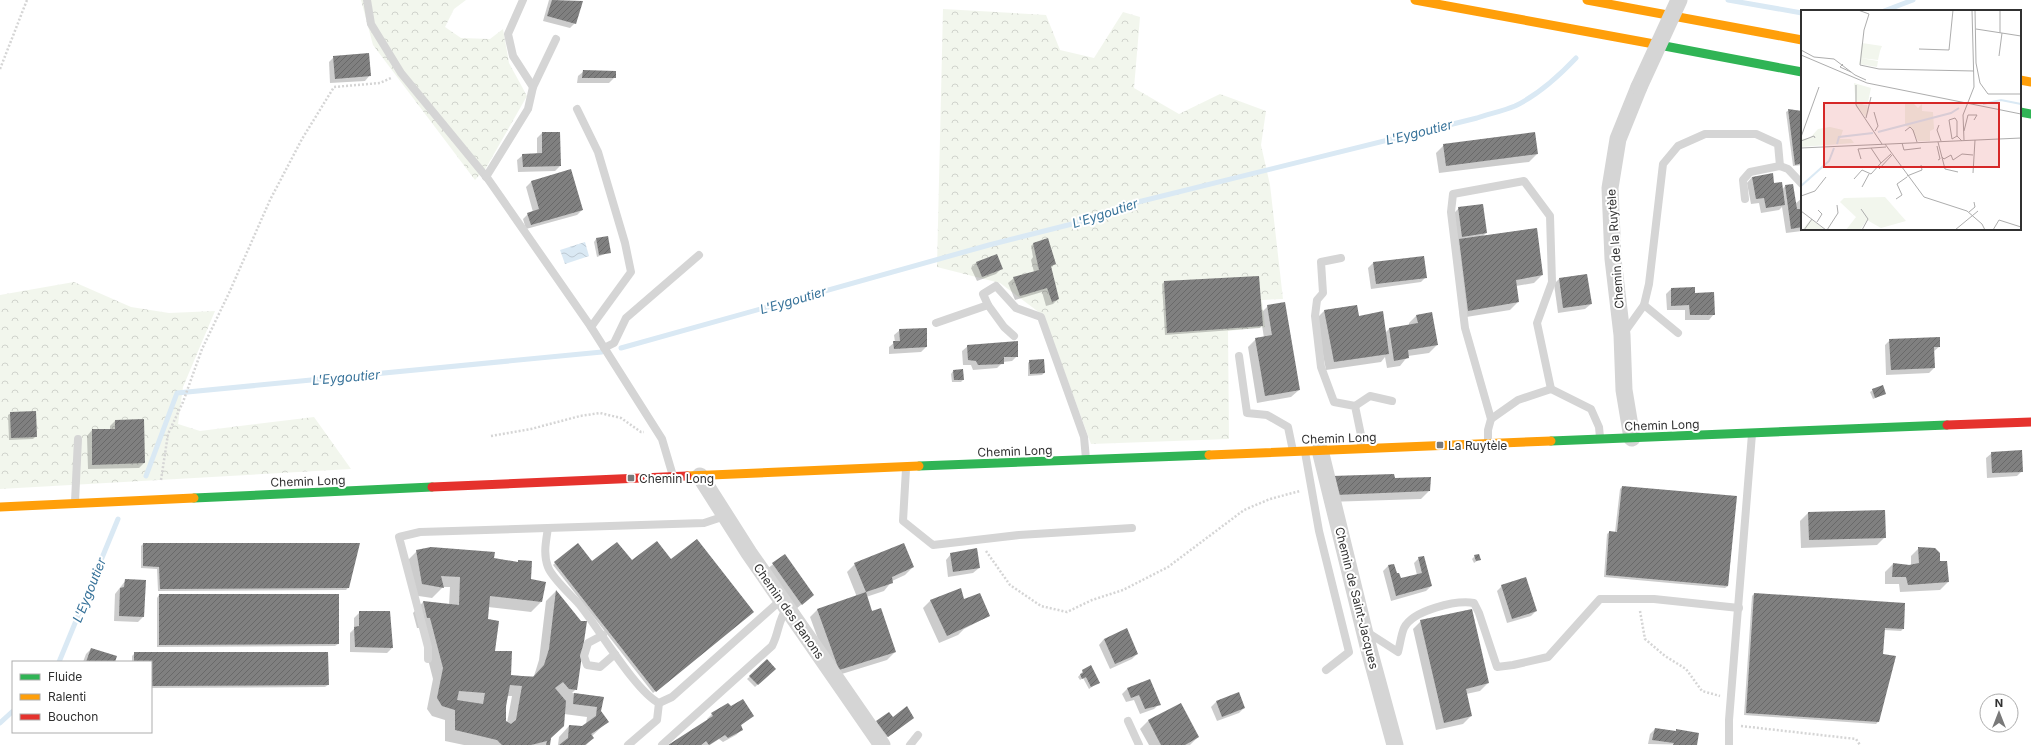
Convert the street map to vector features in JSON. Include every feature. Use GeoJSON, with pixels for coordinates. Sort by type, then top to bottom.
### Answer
{"type":"FeatureCollection","features":[{"type":"Feature","properties":{"kind":"main road"},"geometry":{"type":"LineString","coordinates":[[1415,0],[1801,72]]}},
{"type":"Feature","properties":{"kind":"main road"},"geometry":{"type":"LineString","coordinates":[[1587,0],[1801,40]]}},
{"type":"Feature","properties":{"kind":"main road"},"geometry":{"type":"LineString","coordinates":[[2021,80],[2031,82]]}},
{"type":"Feature","properties":{"kind":"main road"},"geometry":{"type":"LineString","coordinates":[[2021,112],[2031,114]]}},
{"type":"Feature","properties":{"kind":"main road","name":"Chemin Long"},"geometry":{"type":"LineString","coordinates":[[0,507],[673,477],[2031,422]]}},
{"type":"Feature","properties":{"kind":"street","name":"Chemin de la Ruytèle"},"geometry":{"type":"LineString","coordinates":[[1632,438],[1624,390],[1622,335],[1614,259],[1610,188],[1618,139],[1639,87],[1679,0]]}},
{"type":"Feature","properties":{"kind":"street","name":"Chemin de Saint-Jacques"},"geometry":{"type":"LineString","coordinates":[[1313,451],[1395,745]]}},
{"type":"Feature","properties":{"kind":"street","name":"Chemin des Banons"},"geometry":{"type":"LineString","coordinates":[[700,476],[784,604],[882,745]]}},
{"type":"Feature","properties":{"kind":"lane"},"geometry":{"type":"LineString","coordinates":[[367,0],[371,24],[401,73],[486,177],[591,327],[662,439],[673,477]]}},
{"type":"Feature","properties":{"kind":"lane"},"geometry":{"type":"LineString","coordinates":[[523,0],[508,34],[512,56],[533,88]]}},
{"type":"Feature","properties":{"kind":"lane"},"geometry":{"type":"LineString","coordinates":[[486,177],[528,109],[533,88],[556,39]]}},
{"type":"Feature","properties":{"kind":"lane"},"geometry":{"type":"LineString","coordinates":[[577,109],[598,152],[625,242],[631,272],[591,327]]}},
{"type":"Feature","properties":{"kind":"lane"},"geometry":{"type":"LineString","coordinates":[[1622,335],[1644,305],[1649,284],[1663,164],[1678,146],[1705,134],[1756,134],[1778,144],[1780,166]]}},
{"type":"Feature","properties":{"kind":"lane"},"geometry":{"type":"LineString","coordinates":[[1745,199],[1743,180],[1750,172],[1780,166],[1788,169],[1801,183]]}},
{"type":"Feature","properties":{"kind":"lane"},"geometry":{"type":"LineString","coordinates":[[1488,444],[1488,430],[1491,419],[1465,328],[1451,212],[1453,194],[1524,180],[1550,216],[1552,282],[1537,323],[1550,389]]}},
{"type":"Feature","properties":{"kind":"lane"},"geometry":{"type":"LineString","coordinates":[[604,348],[614,343],[626,318],[699,255]]}},
{"type":"Feature","properties":{"kind":"lane"},"geometry":{"type":"LineString","coordinates":[[1341,258],[1321,262],[1323,293],[1317,300],[1315,316],[1321,367],[1334,402],[1355,406],[1370,396],[1392,401]]}},
{"type":"Feature","properties":{"kind":"lane"},"geometry":{"type":"LineString","coordinates":[[1014,336],[1004,327],[988,305],[983,294],[996,286],[1016,308],[1041,317],[1084,436],[1086,460]]}},
{"type":"Feature","properties":{"kind":"lane"},"geometry":{"type":"LineString","coordinates":[[936,323],[988,305]]}},
{"type":"Feature","properties":{"kind":"lane"},"geometry":{"type":"LineString","coordinates":[[1644,305],[1678,333]]}},
{"type":"Feature","properties":{"kind":"lane"},"geometry":{"type":"LineString","coordinates":[[1239,356],[1247,414],[1267,416],[1288,427],[1293,452]]}},
{"type":"Feature","properties":{"kind":"lane"},"geometry":{"type":"LineString","coordinates":[[1491,419],[1518,400],[1550,389],[1590,409],[1599,427],[1600,439]]}},
{"type":"Feature","properties":{"kind":"lane"},"geometry":{"type":"LineString","coordinates":[[1355,406],[1361,435],[1361,449]]}},
{"type":"Feature","properties":{"kind":"lane"},"geometry":{"type":"LineString","coordinates":[[1729,745],[1729,725],[1752,433]]}},
{"type":"Feature","properties":{"kind":"lane"},"geometry":{"type":"LineString","coordinates":[[75,503],[78,438]]}},
{"type":"Feature","properties":{"kind":"lane"},"geometry":{"type":"LineString","coordinates":[[1313,451],[1313,489],[1319,531],[1349,652],[1326,670]]}},
{"type":"Feature","properties":{"kind":"lane"},"geometry":{"type":"LineString","coordinates":[[906,468],[903,521],[933,545],[1019,535],[1132,528]]}},
{"type":"Feature","properties":{"kind":"lane"},"geometry":{"type":"LineString","coordinates":[[428,659],[428,647],[408,577],[399,537],[420,532],[704,523],[726,516]]}},
{"type":"Feature","properties":{"kind":"lane"},"geometry":{"type":"LineString","coordinates":[[548,528],[545,554],[549,568],[651,699],[659,702],[672,697],[784,604]]}},
{"type":"Feature","properties":{"kind":"lane"},"geometry":{"type":"LineString","coordinates":[[1364,630],[1398,652],[1404,627],[1416,616],[1439,607],[1462,601],[1474,603],[1480,614],[1497,667],[1548,657],[1600,599],[1638,599],[1739,608]]}},
{"type":"Feature","properties":{"kind":"lane"},"geometry":{"type":"LineString","coordinates":[[662,745],[772,646],[776,638],[784,604]]}},
{"type":"Feature","properties":{"kind":"lane"},"geometry":{"type":"LineString","coordinates":[[602,635],[588,643],[584,656],[587,665],[600,667],[616,654]]}},
{"type":"Feature","properties":{"kind":"lane"},"geometry":{"type":"LineString","coordinates":[[628,745],[657,720],[659,702]]}},
{"type":"Feature","properties":{"kind":"lane"},"geometry":{"type":"LineString","coordinates":[[1128,721],[1139,745]]}},
{"type":"Feature","properties":{"kind":"lane"},"geometry":{"type":"LineString","coordinates":[[910,745],[918,735]]}},
{"type":"Feature","properties":{"kind":"path"},"geometry":{"type":"LineString","coordinates":[[0,69],[27,0]]}},
{"type":"Feature","properties":{"kind":"path"},"geometry":{"type":"LineString","coordinates":[[158,499],[168,434],[185,396],[202,349],[229,293],[270,200],[302,139],[334,87],[380,83],[401,73]]}},
{"type":"Feature","properties":{"kind":"path"},"geometry":{"type":"LineString","coordinates":[[491,436],[532,429],[580,416],[600,414],[621,418],[641,432],[656,430]]}},
{"type":"Feature","properties":{"kind":"path"},"geometry":{"type":"LineString","coordinates":[[966,541],[984,548],[1010,585],[1041,606],[1067,612],[1092,600],[1123,590],[1168,566],[1244,510],[1270,499],[1313,489]]}},
{"type":"Feature","properties":{"kind":"path"},"geometry":{"type":"LineString","coordinates":[[1638,599],[1645,639],[1665,656],[1686,669],[1702,691],[1731,699]]}},
{"type":"Feature","properties":{"kind":"path"},"geometry":{"type":"LineString","coordinates":[[1729,725],[1856,739],[1860,745]]}},
{"type":"Feature","properties":{"kind":"green space"},"geometry":{"type":"Polygon","coordinates":[[[361,0],[466,0],[454,9],[445,27],[461,38],[490,39],[503,29],[509,63],[527,96],[486,168],[475,180],[373,45],[361,0]]]}},
{"type":"Feature","properties":{"kind":"green space"},"geometry":{"type":"Polygon","coordinates":[[[943,9],[1046,15],[1060,50],[1094,58],[1123,12],[1140,17],[1134,88],[1179,114],[1220,94],[1266,111],[1261,145],[1270,185],[1283,299],[1262,300],[1265,327],[1228,331],[1229,439],[1091,444],[1044,316],[1000,283],[937,267],[943,9]]]}},
{"type":"Feature","properties":{"kind":"green space"},"geometry":{"type":"Polygon","coordinates":[[[74,282],[131,307],[169,313],[215,311],[183,387],[178,424],[200,431],[314,417],[351,469],[0,489],[0,295],[74,282]]]}},
{"type":"Feature","properties":{"kind":"water"},"geometry":{"type":"Polygon","coordinates":[[[585,242],[589,256],[565,264],[560,250],[585,242]]]}},
{"type":"Feature","properties":{"kind":"building"},"geometry":{"type":"Polygon","coordinates":[[[552,0],[583,1],[576,24],[547,16],[552,0]]]}},
{"type":"Feature","properties":{"kind":"building"},"geometry":{"type":"Polygon","coordinates":[[[369,53],[371,76],[335,79],[333,56],[369,53]]]}},
{"type":"Feature","properties":{"kind":"building"},"geometry":{"type":"Polygon","coordinates":[[[583,70],[616,71],[616,78],[582,78],[583,70]]]}},
{"type":"Feature","properties":{"kind":"building"},"geometry":{"type":"Polygon","coordinates":[[[1788,109],[1801,111],[1801,163],[1795,165],[1788,109]]]}},
{"type":"Feature","properties":{"kind":"building"},"geometry":{"type":"Polygon","coordinates":[[[542,132],[560,132],[561,166],[523,167],[522,154],[542,153],[542,132]]]}},
{"type":"Feature","properties":{"kind":"building"},"geometry":{"type":"Polygon","coordinates":[[[1535,132],[1538,154],[1446,166],[1443,144],[1535,132]]]}},
{"type":"Feature","properties":{"kind":"building"},"geometry":{"type":"Polygon","coordinates":[[[571,169],[583,210],[531,225],[527,213],[539,209],[531,181],[571,169]]]}},
{"type":"Feature","properties":{"kind":"building"},"geometry":{"type":"Polygon","coordinates":[[[1773,173],[1774,183],[1782,182],[1785,205],[1766,208],[1764,198],[1756,199],[1752,177],[1773,173]]]}},
{"type":"Feature","properties":{"kind":"building"},"geometry":{"type":"Polygon","coordinates":[[[1793,184],[1797,209],[1801,209],[1801,227],[1791,229],[1785,185],[1793,184]]]}},
{"type":"Feature","properties":{"kind":"building"},"geometry":{"type":"Polygon","coordinates":[[[1483,204],[1487,233],[1462,237],[1458,207],[1483,204]]]}},
{"type":"Feature","properties":{"kind":"building"},"geometry":{"type":"Polygon","coordinates":[[[1537,228],[1543,275],[1516,280],[1519,302],[1468,311],[1459,239],[1537,228]]]}},
{"type":"Feature","properties":{"kind":"building"},"geometry":{"type":"Polygon","coordinates":[[[608,236],[611,253],[599,255],[596,238],[608,236]]]}},
{"type":"Feature","properties":{"kind":"building"},"geometry":{"type":"Polygon","coordinates":[[[1048,238],[1056,264],[1051,266],[1059,299],[1052,302],[1047,288],[1020,296],[1013,277],[1039,270],[1033,243],[1048,238]]]}},
{"type":"Feature","properties":{"kind":"building"},"geometry":{"type":"Polygon","coordinates":[[[997,254],[1003,269],[982,277],[976,262],[997,254]]]}},
{"type":"Feature","properties":{"kind":"building"},"geometry":{"type":"Polygon","coordinates":[[[1424,256],[1427,278],[1376,284],[1373,262],[1424,256]]]}},
{"type":"Feature","properties":{"kind":"building"},"geometry":{"type":"Polygon","coordinates":[[[1587,274],[1592,304],[1563,308],[1559,278],[1587,274]]]}},
{"type":"Feature","properties":{"kind":"building"},"geometry":{"type":"Polygon","coordinates":[[[1259,276],[1263,326],[1167,333],[1164,281],[1259,276]]]}},
{"type":"Feature","properties":{"kind":"building"},"geometry":{"type":"Polygon","coordinates":[[[1695,287],[1695,293],[1714,292],[1715,315],[1690,315],[1689,305],[1671,306],[1671,288],[1695,287]]]}},
{"type":"Feature","properties":{"kind":"building"},"geometry":{"type":"Polygon","coordinates":[[[1285,302],[1300,390],[1265,396],[1255,338],[1272,335],[1267,305],[1285,302]]]}},
{"type":"Feature","properties":{"kind":"building"},"geometry":{"type":"Polygon","coordinates":[[[1357,305],[1359,316],[1383,311],[1389,354],[1334,362],[1324,310],[1357,305]]]}},
{"type":"Feature","properties":{"kind":"building"},"geometry":{"type":"Polygon","coordinates":[[[1432,312],[1438,345],[1408,350],[1409,358],[1394,361],[1389,328],[1418,323],[1416,315],[1432,312]]]}},
{"type":"Feature","properties":{"kind":"building"},"geometry":{"type":"Polygon","coordinates":[[[927,328],[927,347],[894,349],[893,341],[900,341],[899,329],[927,328]]]}},
{"type":"Feature","properties":{"kind":"building"},"geometry":{"type":"Polygon","coordinates":[[[1940,337],[1940,347],[1934,347],[1935,368],[1891,370],[1889,339],[1940,337]]]}},
{"type":"Feature","properties":{"kind":"building"},"geometry":{"type":"Polygon","coordinates":[[[1018,341],[1018,357],[1004,357],[1004,364],[978,365],[976,361],[968,360],[967,345],[1018,341]]]}},
{"type":"Feature","properties":{"kind":"building"},"geometry":{"type":"Polygon","coordinates":[[[1044,359],[1045,373],[1030,374],[1029,360],[1044,359]]]}},
{"type":"Feature","properties":{"kind":"building"},"geometry":{"type":"Polygon","coordinates":[[[963,369],[964,380],[954,380],[953,370],[963,369]]]}},
{"type":"Feature","properties":{"kind":"building"},"geometry":{"type":"Polygon","coordinates":[[[1883,385],[1886,394],[1875,398],[1872,389],[1883,385]]]}},
{"type":"Feature","properties":{"kind":"building"},"geometry":{"type":"Polygon","coordinates":[[[36,411],[37,437],[11,438],[10,412],[36,411]]]}},
{"type":"Feature","properties":{"kind":"building"},"geometry":{"type":"Polygon","coordinates":[[[144,419],[145,463],[92,465],[92,429],[115,429],[115,420],[144,419]]]}},
{"type":"Feature","properties":{"kind":"building"},"geometry":{"type":"Polygon","coordinates":[[[2022,450],[2023,472],[1992,473],[1991,452],[2022,450]]]}},
{"type":"Feature","properties":{"kind":"building"},"geometry":{"type":"Polygon","coordinates":[[[1394,474],[1395,478],[1431,477],[1430,491],[1335,495],[1332,476],[1394,474]]]}},
{"type":"Feature","properties":{"kind":"building"},"geometry":{"type":"Polygon","coordinates":[[[1622,486],[1737,496],[1728,586],[1606,575],[1609,531],[1617,532],[1622,486]]]}},
{"type":"Feature","properties":{"kind":"building"},"geometry":{"type":"Polygon","coordinates":[[[1885,510],[1886,538],[1809,540],[1808,512],[1885,510]]]}},
{"type":"Feature","properties":{"kind":"building"},"geometry":{"type":"Polygon","coordinates":[[[697,539],[754,612],[656,692],[554,562],[578,543],[592,561],[617,542],[632,560],[657,541],[671,559],[697,539]]]}},
{"type":"Feature","properties":{"kind":"building"},"geometry":{"type":"Polygon","coordinates":[[[143,543],[360,543],[349,588],[160,589],[159,567],[143,566],[143,543]]]}},
{"type":"Feature","properties":{"kind":"building"},"geometry":{"type":"Polygon","coordinates":[[[904,543],[914,567],[892,577],[893,583],[866,592],[854,563],[904,543]]]}},
{"type":"Feature","properties":{"kind":"building"},"geometry":{"type":"Polygon","coordinates":[[[431,547],[495,552],[494,558],[518,562],[518,560],[532,561],[531,579],[546,582],[542,602],[490,596],[488,619],[499,621],[495,651],[512,651],[511,675],[533,677],[544,665],[549,649],[556,590],[581,621],[587,621],[577,690],[569,689],[563,682],[555,688],[566,701],[564,726],[551,738],[550,745],[546,745],[547,741],[531,745],[502,745],[497,740],[455,730],[455,710],[442,706],[437,698],[443,668],[430,618],[427,618],[423,601],[459,605],[460,577],[441,576],[444,588],[422,584],[416,550],[431,547]],[[510,685],[506,706],[506,721],[511,724],[516,720],[522,686],[510,685]],[[459,691],[457,700],[483,704],[485,693],[459,691]]]}},
{"type":"Feature","properties":{"kind":"building"},"geometry":{"type":"Polygon","coordinates":[[[1918,547],[1935,548],[1940,553],[1940,561],[1947,561],[1949,582],[1908,585],[1906,577],[1892,577],[1893,563],[1909,565],[1919,563],[1918,547]]]}},
{"type":"Feature","properties":{"kind":"building"},"geometry":{"type":"Polygon","coordinates":[[[977,548],[980,568],[953,572],[950,553],[977,548]]]}},
{"type":"Feature","properties":{"kind":"building"},"geometry":{"type":"Polygon","coordinates":[[[785,554],[814,595],[802,605],[772,563],[785,554]]]}},
{"type":"Feature","properties":{"kind":"building"},"geometry":{"type":"Polygon","coordinates":[[[1479,554],[1481,560],[1476,561],[1474,555],[1479,554]]]}},
{"type":"Feature","properties":{"kind":"building"},"geometry":{"type":"Polygon","coordinates":[[[1424,556],[1432,586],[1396,596],[1388,565],[1394,564],[1397,573],[1399,573],[1401,578],[1422,573],[1418,557],[1424,556]]]}},
{"type":"Feature","properties":{"kind":"building"},"geometry":{"type":"Polygon","coordinates":[[[1526,577],[1537,611],[1512,619],[1501,585],[1526,577]]]}},
{"type":"Feature","properties":{"kind":"building"},"geometry":{"type":"Polygon","coordinates":[[[125,579],[146,580],[144,617],[119,616],[120,588],[124,587],[125,579]]]}},
{"type":"Feature","properties":{"kind":"building"},"geometry":{"type":"Polygon","coordinates":[[[961,588],[964,599],[980,593],[990,616],[947,636],[930,600],[961,588]]]}},
{"type":"Feature","properties":{"kind":"building"},"geometry":{"type":"Polygon","coordinates":[[[866,592],[872,611],[881,608],[896,652],[839,670],[817,609],[866,592]]]}},
{"type":"Feature","properties":{"kind":"building"},"geometry":{"type":"Polygon","coordinates":[[[1754,593],[1905,603],[1904,629],[1885,628],[1883,654],[1896,656],[1879,722],[1746,713],[1754,593]]]}},
{"type":"Feature","properties":{"kind":"building"},"geometry":{"type":"Polygon","coordinates":[[[159,594],[339,594],[339,644],[159,645],[159,594]]]}},
{"type":"Feature","properties":{"kind":"building"},"geometry":{"type":"Polygon","coordinates":[[[1472,609],[1489,683],[1466,689],[1472,716],[1444,723],[1420,620],[1472,609]]]}},
{"type":"Feature","properties":{"kind":"building"},"geometry":{"type":"Polygon","coordinates":[[[359,611],[390,611],[393,648],[355,647],[354,627],[359,626],[359,611]]]}},
{"type":"Feature","properties":{"kind":"building"},"geometry":{"type":"Polygon","coordinates":[[[1127,628],[1138,654],[1115,664],[1104,639],[1127,628]]]}},
{"type":"Feature","properties":{"kind":"building"},"geometry":{"type":"Polygon","coordinates":[[[91,648],[117,656],[115,661],[86,661],[91,648]]]}},
{"type":"Feature","properties":{"kind":"building"},"geometry":{"type":"Polygon","coordinates":[[[134,652],[328,652],[329,685],[152,686],[152,661],[134,661],[134,652]]]}},
{"type":"Feature","properties":{"kind":"building"},"geometry":{"type":"Polygon","coordinates":[[[767,659],[776,669],[758,685],[749,676],[767,659]]]}},
{"type":"Feature","properties":{"kind":"building"},"geometry":{"type":"Polygon","coordinates":[[[1091,665],[1100,683],[1091,687],[1086,677],[1082,679],[1080,674],[1083,673],[1082,670],[1091,665]]]}},
{"type":"Feature","properties":{"kind":"building"},"geometry":{"type":"Polygon","coordinates":[[[1150,679],[1161,705],[1145,709],[1139,695],[1131,698],[1127,688],[1150,679]]]}},
{"type":"Feature","properties":{"kind":"building"},"geometry":{"type":"Polygon","coordinates":[[[1239,692],[1245,708],[1222,717],[1216,701],[1239,692]]]}},
{"type":"Feature","properties":{"kind":"building"},"geometry":{"type":"Polygon","coordinates":[[[574,693],[604,697],[601,711],[609,722],[591,734],[594,738],[585,745],[559,745],[568,738],[569,725],[582,726],[596,716],[597,707],[573,704],[574,693]]]}},
{"type":"Feature","properties":{"kind":"building"},"geometry":{"type":"Polygon","coordinates":[[[743,699],[754,716],[741,725],[743,730],[728,738],[725,735],[709,745],[706,741],[701,745],[668,745],[713,716],[711,713],[728,703],[731,706],[743,699]]]}},
{"type":"Feature","properties":{"kind":"building"},"geometry":{"type":"Polygon","coordinates":[[[1181,703],[1199,737],[1185,745],[1161,745],[1148,720],[1181,703]]]}},
{"type":"Feature","properties":{"kind":"building"},"geometry":{"type":"Polygon","coordinates":[[[907,706],[914,718],[888,737],[876,721],[889,712],[893,717],[907,706]]]}},
{"type":"Feature","properties":{"kind":"building"},"geometry":{"type":"Polygon","coordinates":[[[1655,728],[1676,731],[1676,729],[1699,733],[1697,745],[1673,745],[1674,743],[1652,740],[1655,728]]]}},
{"type":"Feature","properties":{"kind":"waterway","name":"L'Eygoutier"},"geometry":{"type":"LineString","coordinates":[[1728,0],[1801,13]]}},
{"type":"Feature","properties":{"kind":"waterway","name":"L'Eygoutier"},"geometry":{"type":"LineString","coordinates":[[1887,10],[1913,0]]}},
{"type":"Feature","properties":{"kind":"waterway","name":"L'Eygoutier"},"geometry":{"type":"LineString","coordinates":[[621,348],[989,245],[1080,222],[1138,202],[1501,111],[1523,102],[1540,91],[1555,79],[1576,58]]}},
{"type":"Feature","properties":{"kind":"waterway","name":"L'Eygoutier"},"geometry":{"type":"LineString","coordinates":[[146,476],[177,393],[602,352]]}},
{"type":"Feature","properties":{"kind":"waterway","name":"L'Eygoutier"},"geometry":{"type":"LineString","coordinates":[[59,661],[118,519]]}},
{"type":"Feature","properties":{"kind":"waterway","name":"L'Eygoutier"},"geometry":{"type":"LineString","coordinates":[[0,723],[12,712]]}},
{"type":"Feature","properties":{"kind":"traffic: fast"},"geometry":{"type":"LineString","coordinates":[[1654,44],[1801,72]]}},
{"type":"Feature","properties":{"kind":"traffic: fast"},"geometry":{"type":"LineString","coordinates":[[2021,112],[2031,114]]}},
{"type":"Feature","properties":{"kind":"traffic: fast"},"geometry":{"type":"LineString","coordinates":[[1551,441],[1947,425]]}},
{"type":"Feature","properties":{"kind":"traffic: fast"},"geometry":{"type":"LineString","coordinates":[[919,466],[1209,455]]}},
{"type":"Feature","properties":{"kind":"traffic: fast"},"geometry":{"type":"LineString","coordinates":[[194,498],[432,487]]}},
{"type":"Feature","properties":{"kind":"traffic: slow"},"geometry":{"type":"LineString","coordinates":[[1415,0],[1654,44]]}},
{"type":"Feature","properties":{"kind":"traffic: slow"},"geometry":{"type":"LineString","coordinates":[[1587,0],[1801,40]]}},
{"type":"Feature","properties":{"kind":"traffic: slow"},"geometry":{"type":"LineString","coordinates":[[2021,80],[2031,82]]}},
{"type":"Feature","properties":{"kind":"traffic: slow"},"geometry":{"type":"LineString","coordinates":[[1209,455],[1551,441]]}},
{"type":"Feature","properties":{"kind":"traffic: slow"},"geometry":{"type":"LineString","coordinates":[[687,476],[919,466]]}},
{"type":"Feature","properties":{"kind":"traffic: slow"},"geometry":{"type":"LineString","coordinates":[[0,507],[194,498]]}},
{"type":"Feature","properties":{"kind":"traffic: jam"},"geometry":{"type":"LineString","coordinates":[[1947,425],[2031,422]]}},
{"type":"Feature","properties":{"kind":"traffic: jam"},"geometry":{"type":"LineString","coordinates":[[432,487],[687,476]]}},
{"type":"Feature","properties":{"kind":"place","name":"La Ruytèle"},"geometry":{"type":"Point","coordinates":[1440,445]}},
{"type":"Feature","properties":{"kind":"place","name":"Chemin Long"},"geometry":{"type":"Point","coordinates":[631,478]}}]}
